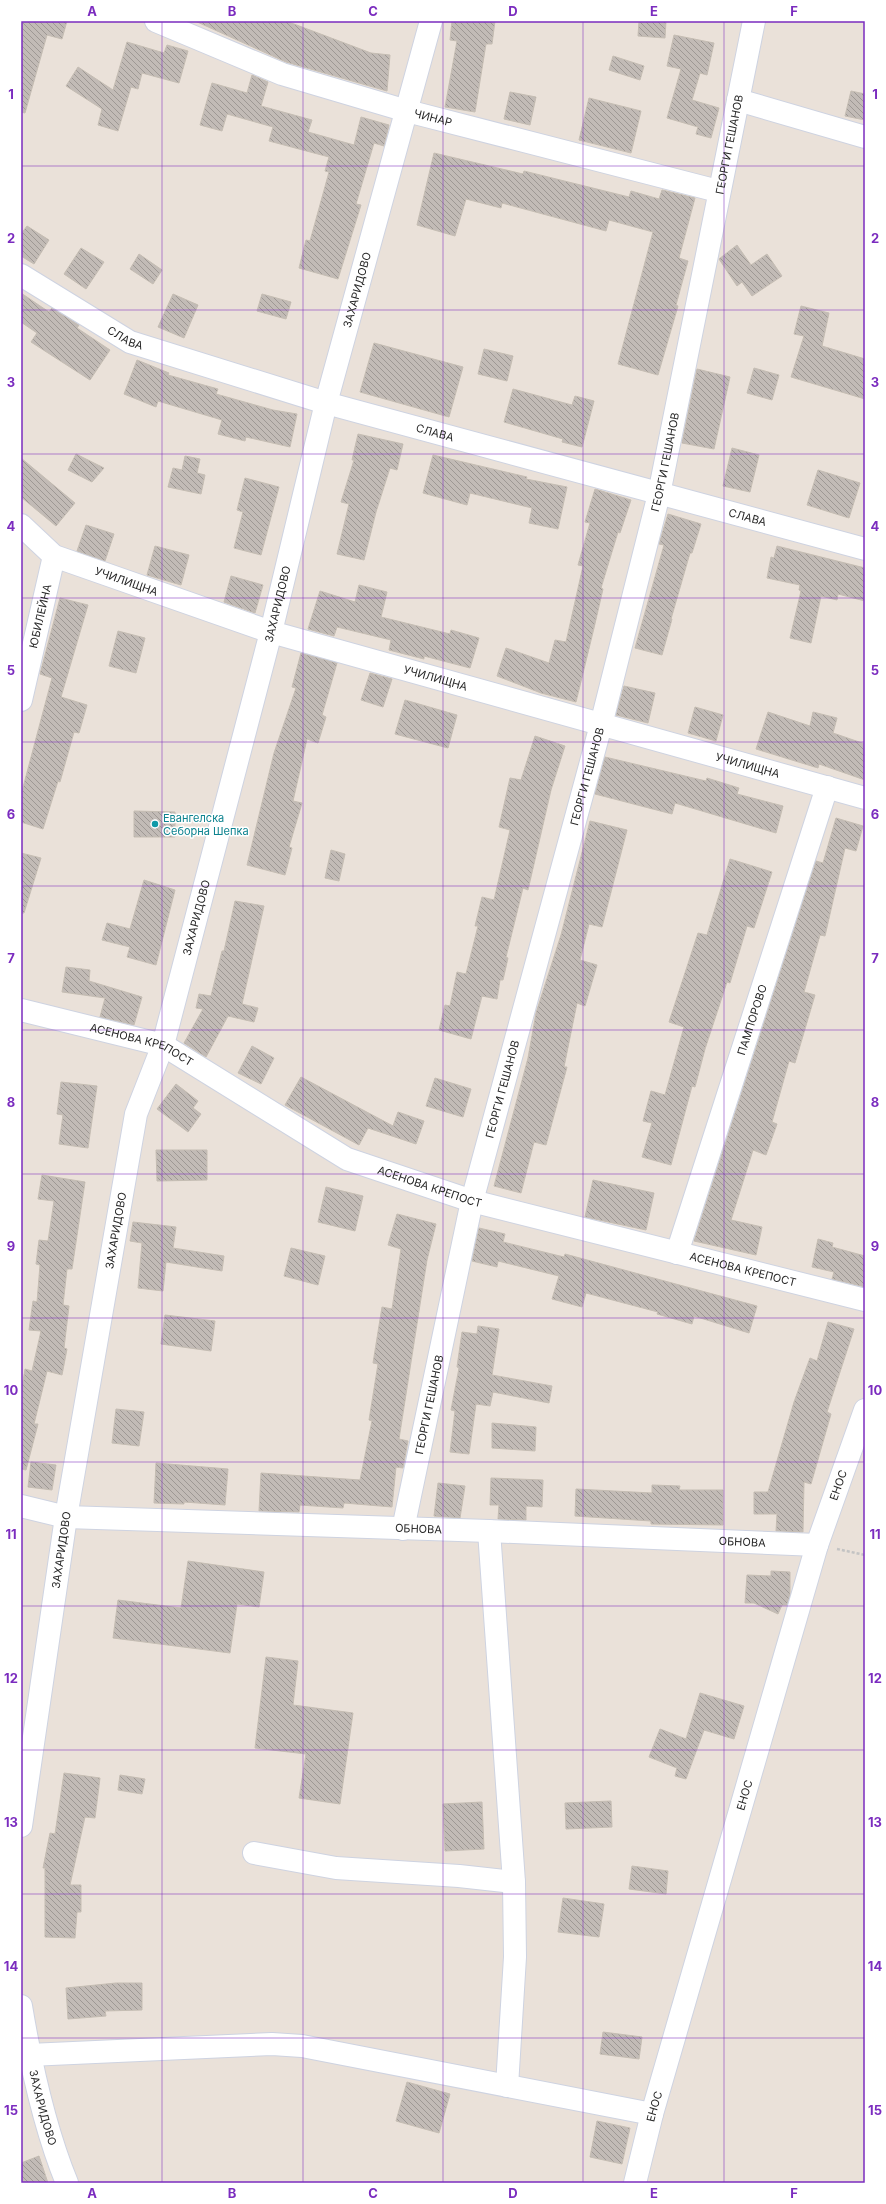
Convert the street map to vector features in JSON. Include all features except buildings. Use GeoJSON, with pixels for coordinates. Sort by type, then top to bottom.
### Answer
{"type":"FeatureCollection","features":[{"type":"Feature","properties":{"kind":"street","name":"ЧИНАР"},"geometry":{"type":"LineString","coordinates":[[156,21],[282,74],[407,111],[718,191]]}},
{"type":"Feature","properties":{"kind":"street","name":"ЗАХАРИДОВО"},"geometry":{"type":"LineString","coordinates":[[22,1817],[66,1517],[136,1114],[163,1045],[271,632],[326,403],[431,21]]}},
{"type":"Feature","properties":{"kind":"street","name":"ГЕОРГИ ГЕШАНОВ"},"geometry":{"type":"LineString","coordinates":[[403,1529],[472,1201],[601,725],[659,494],[718,191],[754,21]]}},
{"type":"Feature","properties":{"kind":"street"},"geometry":{"type":"LineString","coordinates":[[738,100],[865,137]]}},
{"type":"Feature","properties":{"kind":"street","name":"СЛАВА"},"geometry":{"type":"LineString","coordinates":[[21,274],[130,342],[326,403],[865,549]]}},
{"type":"Feature","properties":{"kind":"street","name":"УЧИЛИЩНА"},"geometry":{"type":"LineString","coordinates":[[21,525],[54,556],[271,632],[865,798]]}},
{"type":"Feature","properties":{"kind":"street","name":"ЮБИЛЕЙНА"},"geometry":{"type":"LineString","coordinates":[[21,700],[54,556]]}},
{"type":"Feature","properties":{"kind":"street","name":"ПАМПОРОВО"},"geometry":{"type":"LineString","coordinates":[[678,1253],[828,787]]}},
{"type":"Feature","properties":{"kind":"street","name":"АСЕНОВА КРЕПОСТ"},"geometry":{"type":"LineString","coordinates":[[21,1010],[163,1045],[347,1159],[472,1201],[865,1300]]}},
{"type":"Feature","properties":{"kind":"street","name":"ЕНОС"},"geometry":{"type":"LineString","coordinates":[[635,2183],[652,2114],[817,1545],[865,1410]]}},
{"type":"Feature","properties":{"kind":"street","name":"ОБНОВА"},"geometry":{"type":"LineString","coordinates":[[21,1506],[66,1517],[489,1531],[817,1545]]}},
{"type":"Feature","properties":{"kind":"street"},"geometry":{"type":"LineString","coordinates":[[489,1531],[514,1882],[515,1957],[507,2086]]}},
{"type":"Feature","properties":{"kind":"street"},"geometry":{"type":"LineString","coordinates":[[254,1853],[336,1868],[459,1876],[514,1882]]}},
{"type":"Feature","properties":{"kind":"street","name":"ЗАХАРИДОВО"},"geometry":{"type":"LineString","coordinates":[[21,2006],[29,2055],[55,2154],[67,2183]]}},
{"type":"Feature","properties":{"kind":"street"},"geometry":{"type":"LineString","coordinates":[[29,2055],[272,2044],[302,2046],[652,2114]]}},
{"type":"Feature","properties":{"kind":"path"},"geometry":{"type":"LineString","coordinates":[[817,1545],[865,1555]]}},
{"type":"Feature","properties":{"kind":"place","name":"Евангелска Себорна Шепка"},"geometry":{"type":"Point","coordinates":[155,824]}}]}
